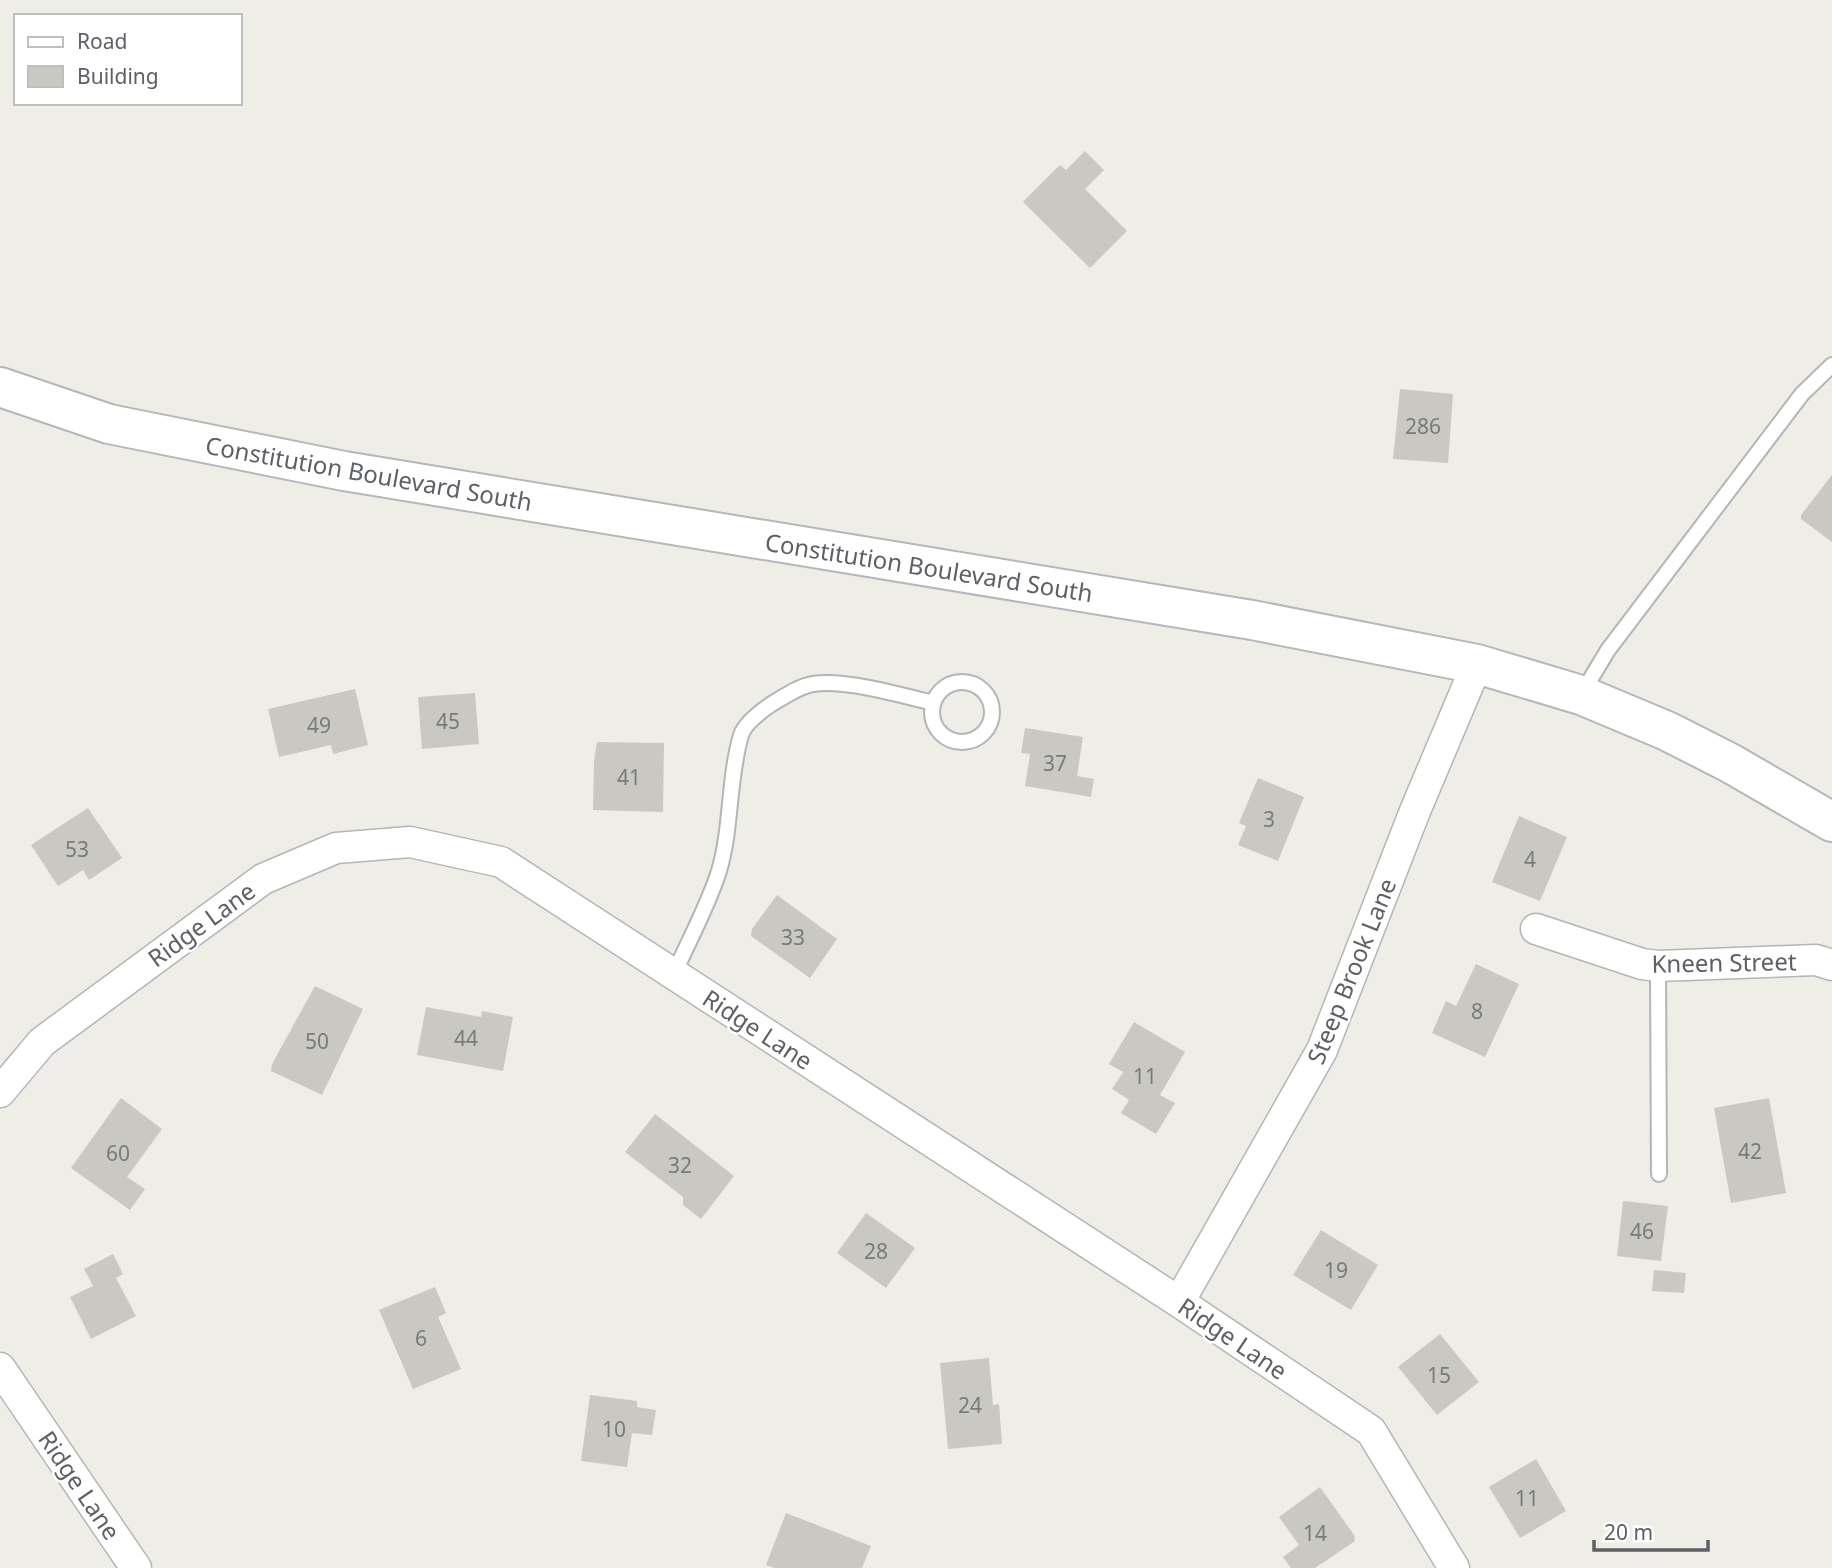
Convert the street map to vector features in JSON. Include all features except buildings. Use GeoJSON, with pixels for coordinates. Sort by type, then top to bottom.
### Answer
{"type":"FeatureCollection","features":[{"type":"Feature","properties":{"kind":"main road","name":"Constitution Boulevard South"},"geometry":{"type":"LineString","coordinates":[[0,387],[109,424],[344,471],[1252,620],[1477,664],[1581,695],[1667,731],[1730,763],[1832,822]]}},
{"type":"Feature","properties":{"kind":"street","name":"Steep Brook Lane"},"geometry":{"type":"LineString","coordinates":[[1179,1302],[1322,1050],[1415,811],[1477,664]]}},
{"type":"Feature","properties":{"kind":"street","name":"Ridge Lane"},"geometry":{"type":"LineString","coordinates":[[0,1092],[42,1042],[263,878],[336,848],[410,842],[502,862],[1179,1302],[1371,1431],[1454,1568]]}},
{"type":"Feature","properties":{"kind":"street","name":"Kneen Street"},"geometry":{"type":"LineString","coordinates":[[1536,929],[1642,964],[1658,966],[1816,960],[1832,965]]}},
{"type":"Feature","properties":{"kind":"street","name":"Ridge Lane"},"geometry":{"type":"LineString","coordinates":[[0,1368],[136,1568]]}},
{"type":"Feature","properties":{"kind":"lane"},"geometry":{"type":"LineString","coordinates":[[1581,695],[1608,650],[1802,394],[1832,365]]}},
{"type":"Feature","properties":{"kind":"lane"},"geometry":{"type":"LineString","coordinates":[[954,683],[973,683],[981,688],[992,704],[990,724],[985,732],[967,742],[948,738],[934,723],[933,703],[945,687],[954,683]]}},
{"type":"Feature","properties":{"kind":"lane"},"geometry":{"type":"LineString","coordinates":[[674,974],[719,871],[742,731],[760,712],[811,684],[833,684],[890,692],[933,703]]}},
{"type":"Feature","properties":{"kind":"lane"},"geometry":{"type":"LineString","coordinates":[[1658,966],[1659,1174]]}}]}
